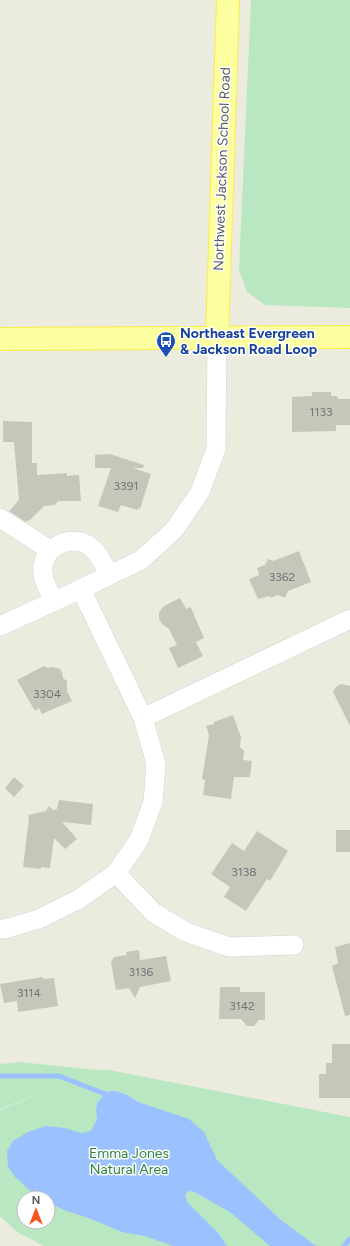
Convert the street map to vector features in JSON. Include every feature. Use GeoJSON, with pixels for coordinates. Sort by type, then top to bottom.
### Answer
{"type":"FeatureCollection","features":[{"type":"Feature","properties":{"kind":"main road","name":"Northwest Jackson School Road"},"geometry":{"type":"LineString","coordinates":[[217,338],[228,0]]}},
{"type":"Feature","properties":{"kind":"main road"},"geometry":{"type":"LineString","coordinates":[[0,339],[350,337]]}},
{"type":"Feature","properties":{"kind":"street"},"geometry":{"type":"LineString","coordinates":[[0,626],[141,560],[174,530],[200,492],[216,449],[217,338]]}},
{"type":"Feature","properties":{"kind":"street"},"geometry":{"type":"LineString","coordinates":[[0,518],[50,550]]}},
{"type":"Feature","properties":{"kind":"street"},"geometry":{"type":"LineString","coordinates":[[54,601],[43,575],[44,562],[50,550],[55,546],[70,541],[79,541],[87,544],[94,549],[109,575]]}},
{"type":"Feature","properties":{"kind":"street"},"geometry":{"type":"LineString","coordinates":[[0,929],[6,929],[40,919],[79,899],[116,873],[140,840],[153,802],[156,764],[143,718],[81,589]]}},
{"type":"Feature","properties":{"kind":"street"},"geometry":{"type":"LineString","coordinates":[[143,718],[350,619]]}},
{"type":"Feature","properties":{"kind":"street"},"geometry":{"type":"LineString","coordinates":[[116,873],[154,913],[186,932],[229,947],[294,945]]}},
{"type":"Feature","properties":{"kind":"green space"},"geometry":{"type":"Polygon","coordinates":[[[251,0],[350,0],[350,308],[265,305],[247,292],[239,270],[251,0]]]}},
{"type":"Feature","properties":{"kind":"green space","name":"Emma Jones Natural Area"},"geometry":{"type":"Polygon","coordinates":[[[20,1062],[109,1070],[350,1117],[350,1246],[44,1246],[17,1232],[0,1216],[0,1110],[50,1089],[0,1109],[0,1064],[20,1062]]]}},
{"type":"Feature","properties":{"kind":"water"},"geometry":{"type":"Polygon","coordinates":[[[110,1091],[116,1091],[127,1095],[138,1102],[189,1119],[204,1132],[217,1160],[281,1220],[316,1246],[270,1246],[230,1212],[192,1191],[187,1192],[185,1195],[187,1202],[219,1234],[227,1246],[173,1246],[145,1236],[122,1232],[64,1210],[56,1206],[56,1190],[29,1190],[15,1177],[8,1167],[7,1151],[13,1141],[28,1132],[46,1126],[65,1128],[81,1133],[91,1131],[97,1119],[97,1103],[110,1091]]]}},
{"type":"Feature","properties":{"kind":"building"},"geometry":{"type":"Polygon","coordinates":[[[312,392],[331,392],[331,396],[337,396],[338,399],[350,399],[350,425],[336,425],[336,431],[292,432],[292,397],[312,396],[312,392]]]}},
{"type":"Feature","properties":{"kind":"building"},"geometry":{"type":"Polygon","coordinates":[[[3,421],[32,422],[32,463],[37,463],[37,475],[67,473],[67,476],[79,475],[81,501],[58,501],[55,505],[44,506],[29,521],[28,520],[26,522],[9,511],[19,500],[14,442],[3,442],[3,421]]]}},
{"type":"Feature","properties":{"kind":"building"},"geometry":{"type":"Polygon","coordinates":[[[110,454],[144,465],[143,468],[133,468],[151,474],[140,509],[138,508],[137,510],[121,505],[118,512],[98,506],[111,468],[95,468],[95,455],[110,454]]]}},
{"type":"Feature","properties":{"kind":"building"},"geometry":{"type":"Polygon","coordinates":[[[299,551],[311,582],[288,591],[285,598],[278,595],[271,598],[270,596],[258,599],[249,579],[259,575],[257,568],[265,565],[268,559],[273,561],[299,551]]]}},
{"type":"Feature","properties":{"kind":"building"},"geometry":{"type":"Polygon","coordinates":[[[180,598],[186,609],[191,608],[204,638],[196,642],[203,656],[178,668],[169,648],[177,645],[169,629],[162,624],[159,618],[159,612],[164,606],[180,598]]]}},
{"type":"Feature","properties":{"kind":"building"},"geometry":{"type":"Polygon","coordinates":[[[44,666],[48,668],[53,667],[60,669],[63,678],[67,681],[67,691],[72,701],[42,714],[39,708],[35,711],[17,680],[44,666]]]}},
{"type":"Feature","properties":{"kind":"building"},"geometry":{"type":"Polygon","coordinates":[[[341,684],[350,686],[350,726],[333,692],[336,687],[341,684]]]}},
{"type":"Feature","properties":{"kind":"building"},"geometry":{"type":"Polygon","coordinates":[[[233,715],[241,737],[240,747],[244,751],[243,760],[252,761],[250,777],[234,777],[231,799],[203,795],[205,780],[202,779],[209,735],[206,726],[233,715]]]}},
{"type":"Feature","properties":{"kind":"building"},"geometry":{"type":"Polygon","coordinates":[[[14,777],[24,786],[14,797],[5,788],[14,777]]]}},
{"type":"Feature","properties":{"kind":"building"},"geometry":{"type":"Polygon","coordinates":[[[59,800],[93,804],[91,825],[62,822],[77,839],[65,849],[54,838],[50,868],[41,867],[41,869],[23,867],[29,818],[28,815],[46,811],[49,806],[53,810],[57,809],[59,800]]]}},
{"type":"Feature","properties":{"kind":"building"},"geometry":{"type":"Polygon","coordinates":[[[336,830],[350,830],[350,852],[336,852],[336,830]]]}},
{"type":"Feature","properties":{"kind":"building"},"geometry":{"type":"Polygon","coordinates":[[[257,831],[288,851],[270,881],[267,879],[246,911],[224,897],[230,887],[211,874],[232,843],[244,851],[257,831]]]}},
{"type":"Feature","properties":{"kind":"building"},"geometry":{"type":"Polygon","coordinates":[[[350,943],[350,1015],[345,1016],[332,966],[338,963],[335,947],[350,943]]]}},
{"type":"Feature","properties":{"kind":"building"},"geometry":{"type":"Polygon","coordinates":[[[139,950],[140,960],[166,956],[171,981],[140,987],[135,998],[129,988],[116,990],[111,962],[114,957],[127,955],[126,952],[139,950]]]}},
{"type":"Feature","properties":{"kind":"building"},"geometry":{"type":"Polygon","coordinates":[[[43,977],[43,979],[54,978],[58,1006],[18,1012],[17,1001],[4,1003],[0,984],[43,977]]]}},
{"type":"Feature","properties":{"kind":"building"},"geometry":{"type":"Polygon","coordinates":[[[220,987],[240,987],[240,992],[265,992],[265,1020],[259,1020],[254,1026],[247,1026],[241,1019],[219,1019],[220,987]]]}},
{"type":"Feature","properties":{"kind":"building"},"geometry":{"type":"Polygon","coordinates":[[[332,1044],[350,1044],[350,1098],[319,1098],[319,1074],[326,1074],[326,1063],[332,1063],[332,1044]]]}},
{"type":"Feature","properties":{"kind":"waterway"},"geometry":{"type":"LineString","coordinates":[[0,1076],[59,1076],[105,1094],[108,1098]]}},
{"type":"Feature","properties":{"kind":"waterway"},"geometry":{"type":"LineString","coordinates":[[344,1246],[350,1239]]}},
{"type":"Feature","properties":{"kind":"place","name":"Northeast Evergreen & Jackson Road Loop"},"geometry":{"type":"Point","coordinates":[166,358]}}]}
